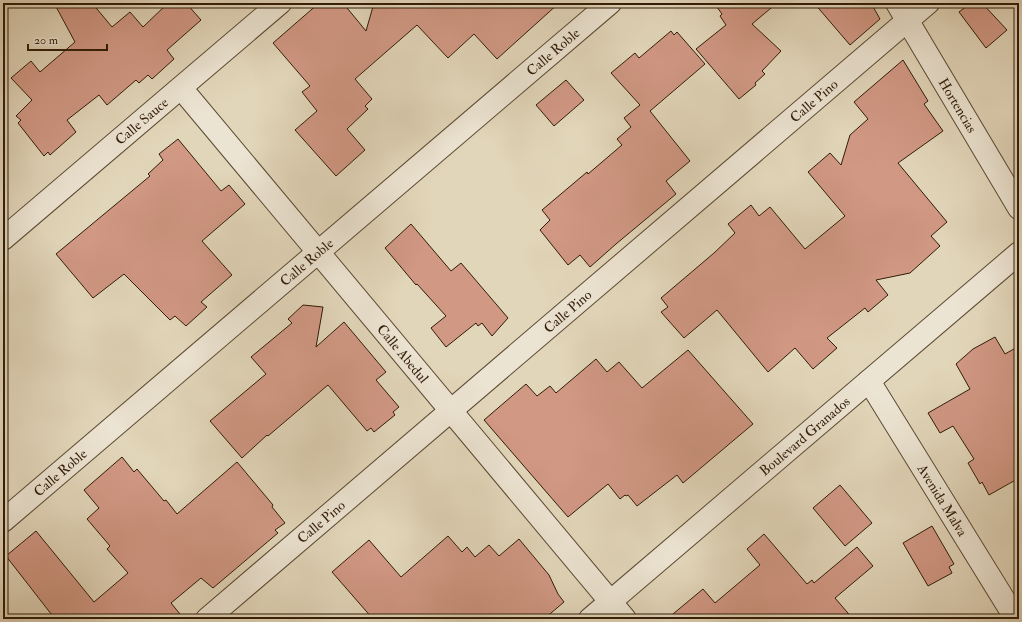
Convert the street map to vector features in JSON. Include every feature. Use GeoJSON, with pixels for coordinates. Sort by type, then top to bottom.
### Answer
{"type":"FeatureCollection","features":[{"type":"Feature","properties":{"kind":"street","name":"Calle Sauce"},"geometry":{"type":"LineString","coordinates":[[3,239],[280,3]]}},
{"type":"Feature","properties":{"kind":"street","name":"Calle Roble"},"geometry":{"type":"LineString","coordinates":[[3,521],[610,3]]}},
{"type":"Feature","properties":{"kind":"street","name":"Calle Pino"},"geometry":{"type":"LineString","coordinates":[[207,619],[451,411],[902,12],[928,3]]}},
{"type":"Feature","properties":{"kind":"street","name":"Hortencias"},"geometry":{"type":"LineString","coordinates":[[902,12],[1019,208]]}},
{"type":"Feature","properties":{"kind":"street","name":"Calle Abedul"},"geometry":{"type":"LineString","coordinates":[[180,88],[625,619]]}},
{"type":"Feature","properties":{"kind":"street","name":"Boulevard Granados"},"geometry":{"type":"LineString","coordinates":[[590,619],[1019,253]]}},
{"type":"Feature","properties":{"kind":"street","name":"Avenida Malva"},"geometry":{"type":"LineString","coordinates":[[869,381],[1008,616]]}},
{"type":"Feature","properties":{"kind":"building"},"geometry":{"type":"Polygon","coordinates":[[[54,3],[92,3],[112,27],[130,12],[143,27],[168,3],[186,3],[201,20],[167,50],[174,59],[152,79],[148,75],[139,83],[136,80],[107,105],[99,95],[67,120],[76,132],[50,155],[48,152],[44,156],[18,123],[21,120],[16,116],[32,100],[11,78],[31,61],[40,72],[75,42],[54,3]]]}},
{"type":"Feature","properties":{"kind":"building"},"geometry":{"type":"Polygon","coordinates":[[[319,3],[343,3],[366,31],[374,3],[559,3],[497,59],[474,34],[448,58],[417,25],[355,79],[372,99],[365,106],[368,109],[347,129],[365,150],[336,176],[295,130],[317,111],[302,92],[310,86],[273,43],[319,3]]]}},
{"type":"Feature","properties":{"kind":"building"},"geometry":{"type":"Polygon","coordinates":[[[714,3],[777,3],[752,24],[781,51],[762,71],[765,74],[755,83],[756,85],[739,99],[696,49],[726,25],[720,16],[722,14],[714,3]]]}},
{"type":"Feature","properties":{"kind":"building"},"geometry":{"type":"Polygon","coordinates":[[[814,3],[871,3],[880,19],[850,45],[814,3]]]}},
{"type":"Feature","properties":{"kind":"building"},"geometry":{"type":"Polygon","coordinates":[[[971,3],[982,3],[1007,30],[986,48],[959,12],[971,3]]]}},
{"type":"Feature","properties":{"kind":"building"},"geometry":{"type":"Polygon","coordinates":[[[671,31],[674,35],[677,32],[705,64],[650,111],[690,161],[666,181],[676,194],[590,267],[580,255],[568,265],[540,230],[550,220],[542,210],[622,145],[617,139],[631,127],[624,118],[640,105],[611,73],[635,53],[639,58],[671,31]]]}},
{"type":"Feature","properties":{"kind":"building"},"geometry":{"type":"Polygon","coordinates":[[[903,60],[928,101],[924,104],[943,131],[898,163],[947,222],[931,236],[940,246],[910,273],[876,280],[888,295],[868,312],[865,308],[827,338],[837,348],[813,369],[795,348],[768,372],[717,310],[684,338],[661,312],[668,307],[661,298],[735,233],[728,224],[751,205],[759,216],[770,207],[805,249],[845,216],[808,172],[830,153],[841,165],[850,135],[868,119],[854,102],[903,60]]]}},
{"type":"Feature","properties":{"kind":"building"},"geometry":{"type":"Polygon","coordinates":[[[566,80],[584,100],[554,126],[536,105],[566,80]]]}},
{"type":"Feature","properties":{"kind":"building"},"geometry":{"type":"Polygon","coordinates":[[[178,139],[221,191],[229,185],[245,204],[202,241],[232,275],[201,302],[207,307],[186,326],[175,316],[170,320],[124,274],[93,298],[56,254],[150,176],[148,174],[163,160],[159,154],[178,139]]]}},
{"type":"Feature","properties":{"kind":"building"},"geometry":{"type":"Polygon","coordinates":[[[411,224],[451,271],[461,263],[508,318],[492,336],[482,323],[478,326],[476,323],[446,347],[431,328],[446,316],[417,284],[416,285],[385,248],[411,224]]]}},
{"type":"Feature","properties":{"kind":"building"},"geometry":{"type":"Polygon","coordinates":[[[303,305],[323,307],[316,347],[344,322],[386,372],[376,380],[399,407],[393,412],[395,415],[374,432],[371,428],[367,431],[328,385],[268,436],[267,435],[242,458],[210,421],[266,374],[251,357],[292,323],[288,319],[303,305]]]}},
{"type":"Feature","properties":{"kind":"building"},"geometry":{"type":"Polygon","coordinates":[[[995,337],[1005,354],[1019,346],[1019,478],[989,495],[982,482],[980,484],[968,463],[974,459],[953,426],[940,433],[928,413],[970,389],[956,364],[973,349],[995,337]]]}},
{"type":"Feature","properties":{"kind":"building"},"geometry":{"type":"Polygon","coordinates":[[[688,350],[753,424],[683,483],[677,475],[637,506],[628,495],[625,495],[620,499],[608,484],[568,517],[484,420],[526,384],[537,396],[550,386],[556,393],[596,359],[607,372],[619,362],[642,388],[688,350]]]}},
{"type":"Feature","properties":{"kind":"building"},"geometry":{"type":"Polygon","coordinates":[[[122,457],[134,472],[137,469],[177,514],[237,462],[273,505],[272,507],[285,523],[275,530],[278,533],[213,588],[201,578],[171,603],[184,619],[55,619],[6,556],[36,531],[94,602],[128,573],[107,549],[110,546],[87,519],[99,508],[84,490],[122,457]]]}},
{"type":"Feature","properties":{"kind":"building"},"geometry":{"type":"Polygon","coordinates":[[[840,485],[872,523],[845,546],[813,508],[840,485]]]}},
{"type":"Feature","properties":{"kind":"building"},"geometry":{"type":"Polygon","coordinates":[[[932,526],[954,564],[949,567],[952,573],[928,586],[903,543],[932,526]]]}},
{"type":"Feature","properties":{"kind":"building"},"geometry":{"type":"Polygon","coordinates":[[[764,534],[807,584],[812,580],[814,583],[857,547],[873,566],[835,598],[853,619],[667,619],[703,589],[715,603],[760,565],[747,549],[764,534]]]}},
{"type":"Feature","properties":{"kind":"building"},"geometry":{"type":"Polygon","coordinates":[[[448,536],[462,552],[467,547],[475,557],[489,545],[499,556],[519,539],[549,575],[558,594],[564,602],[544,619],[373,619],[332,572],[369,540],[401,577],[448,536]]]}}]}
